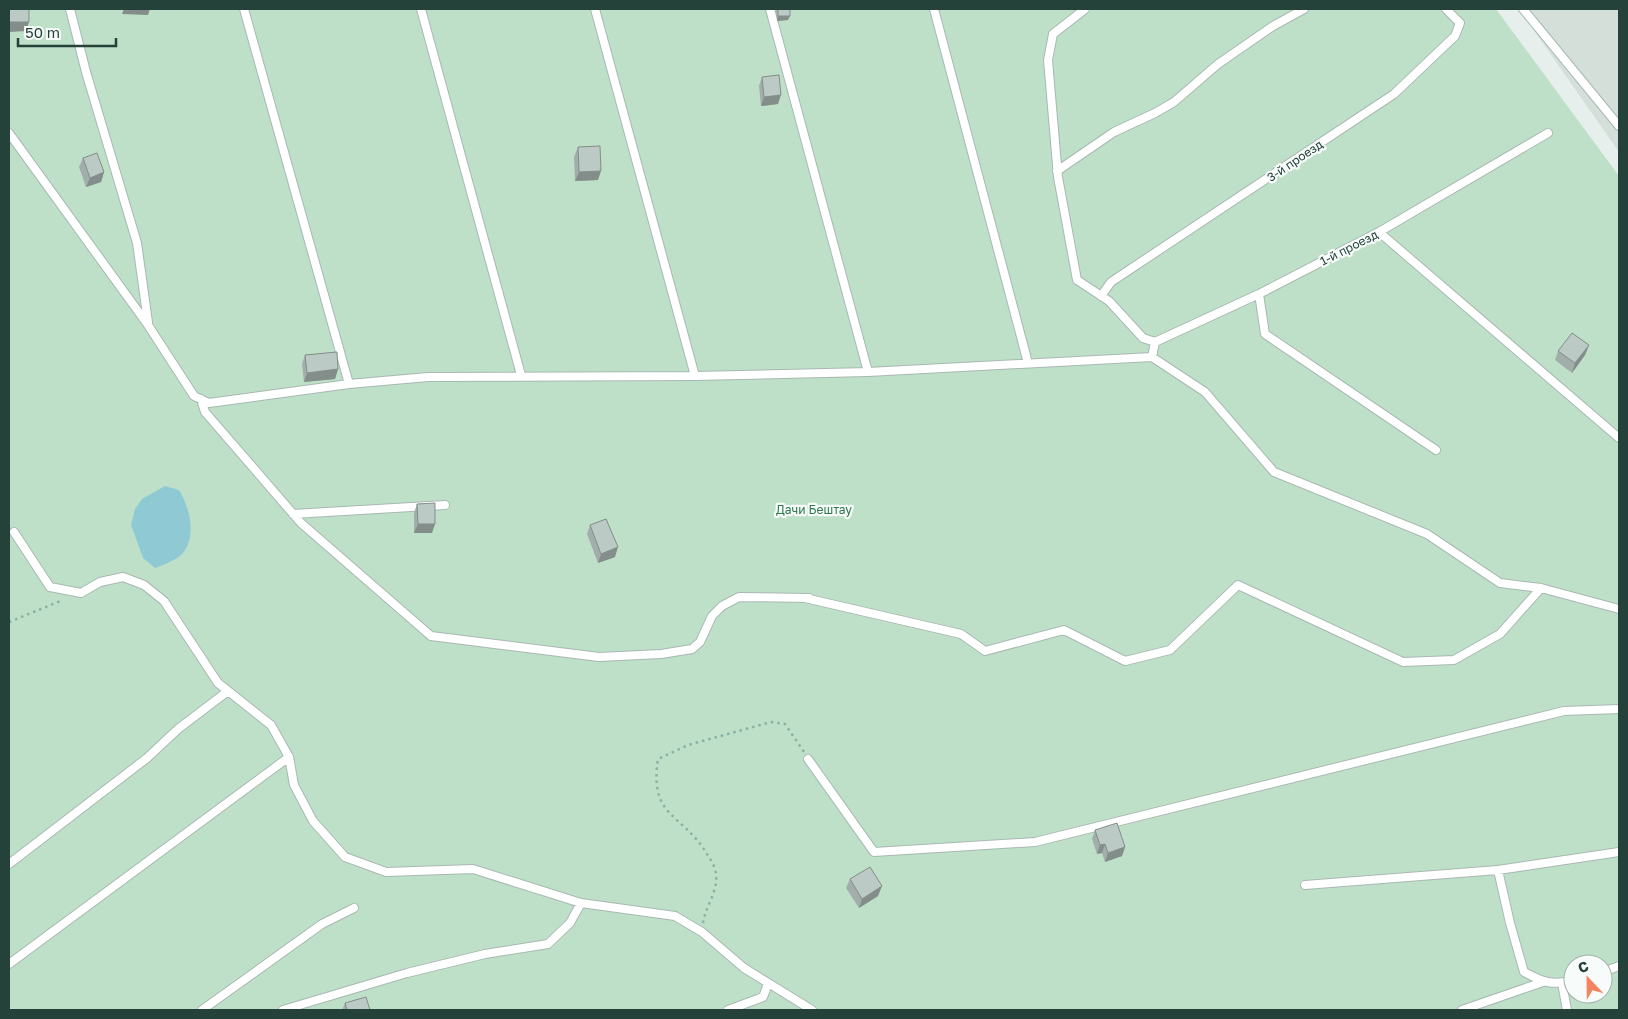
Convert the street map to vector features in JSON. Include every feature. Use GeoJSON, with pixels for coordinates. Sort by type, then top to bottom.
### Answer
{"type":"FeatureCollection","features":[{"type":"Feature","properties":{"kind":"lane"},"geometry":{"type":"LineString","coordinates":[[70,9],[86,72],[137,243],[148,325]]}},
{"type":"Feature","properties":{"kind":"lane"},"geometry":{"type":"LineString","coordinates":[[244,9],[349,384]]}},
{"type":"Feature","properties":{"kind":"lane"},"geometry":{"type":"LineString","coordinates":[[421,9],[521,375]]}},
{"type":"Feature","properties":{"kind":"lane"},"geometry":{"type":"LineString","coordinates":[[595,9],[695,376]]}},
{"type":"Feature","properties":{"kind":"lane"},"geometry":{"type":"LineString","coordinates":[[770,9],[868,372]]}},
{"type":"Feature","properties":{"kind":"lane"},"geometry":{"type":"LineString","coordinates":[[934,9],[1028,363]]}},
{"type":"Feature","properties":{"kind":"lane"},"geometry":{"type":"LineString","coordinates":[[1086,9],[1053,34],[1048,60],[1057,171],[1065,224],[1077,280],[1101,296],[1143,338],[1155,342],[1152,357]]}},
{"type":"Feature","properties":{"kind":"lane"},"geometry":{"type":"LineString","coordinates":[[1057,171],[1114,132],[1155,114],[1174,102],[1218,64],[1273,26],[1304,9]]}},
{"type":"Feature","properties":{"kind":"lane","name":"3-й проезд"},"geometry":{"type":"LineString","coordinates":[[1101,296],[1111,282],[1272,177],[1394,94],[1454,36],[1460,23],[1446,9]]}},
{"type":"Feature","properties":{"kind":"lane"},"geometry":{"type":"LineString","coordinates":[[1523,9],[1619,126]]}},
{"type":"Feature","properties":{"kind":"lane"},"geometry":{"type":"LineString","coordinates":[[9,133],[148,325],[194,396],[210,403],[349,384],[428,377],[521,375],[695,376],[868,372],[1152,357],[1205,392],[1274,472],[1427,534],[1500,583],[1541,588],[1619,609]]}},
{"type":"Feature","properties":{"kind":"lane","name":"1-й проезд"},"geometry":{"type":"LineString","coordinates":[[1155,342],[1259,294],[1380,232],[1548,133]]}},
{"type":"Feature","properties":{"kind":"lane"},"geometry":{"type":"LineString","coordinates":[[1380,232],[1619,438]]}},
{"type":"Feature","properties":{"kind":"lane"},"geometry":{"type":"LineString","coordinates":[[1259,294],[1265,334],[1436,450]]}},
{"type":"Feature","properties":{"kind":"lane"},"geometry":{"type":"LineString","coordinates":[[202,399],[205,412],[294,514],[431,636],[599,656],[661,654],[692,649],[700,642],[712,616],[722,606],[739,597],[807,598],[961,634],[986,651],[1064,630],[1125,661],[1170,650],[1238,585],[1403,662],[1454,660],[1500,634],[1541,588]]}},
{"type":"Feature","properties":{"kind":"lane"},"geometry":{"type":"LineString","coordinates":[[294,514],[445,505]]}},
{"type":"Feature","properties":{"kind":"lane"},"geometry":{"type":"LineString","coordinates":[[14,532],[50,587],[80,592],[100,582],[123,577],[144,585],[164,601],[218,683],[271,725],[289,757],[294,785],[313,820],[345,857],[386,872],[473,869],[581,903],[675,916],[702,932],[744,968],[812,1010]]}},
{"type":"Feature","properties":{"kind":"lane"},"geometry":{"type":"LineString","coordinates":[[9,864],[147,758],[178,729],[228,691]]}},
{"type":"Feature","properties":{"kind":"lane"},"geometry":{"type":"LineString","coordinates":[[808,759],[874,852],[1035,842],[1564,711],[1619,709]]}},
{"type":"Feature","properties":{"kind":"lane"},"geometry":{"type":"LineString","coordinates":[[9,964],[289,757]]}},
{"type":"Feature","properties":{"kind":"lane"},"geometry":{"type":"LineString","coordinates":[[1305,885],[1498,870],[1619,852]]}},
{"type":"Feature","properties":{"kind":"lane"},"geometry":{"type":"LineString","coordinates":[[1498,870],[1524,972],[1544,982]]}},
{"type":"Feature","properties":{"kind":"lane"},"geometry":{"type":"LineString","coordinates":[[283,1010],[407,973],[485,954],[548,944],[570,923],[581,903]]}},
{"type":"Feature","properties":{"kind":"lane"},"geometry":{"type":"LineString","coordinates":[[202,1010],[322,924],[354,908]]}},
{"type":"Feature","properties":{"kind":"lane"},"geometry":{"type":"LineString","coordinates":[[1462,1010],[1544,982],[1562,983],[1567,1010]]}},
{"type":"Feature","properties":{"kind":"lane"},"geometry":{"type":"LineString","coordinates":[[728,1010],[763,997],[768,984]]}},
{"type":"Feature","properties":{"kind":"path"},"geometry":{"type":"LineString","coordinates":[[9,622],[80,592]]}},
{"type":"Feature","properties":{"kind":"path"},"geometry":{"type":"LineString","coordinates":[[702,932],[704,916],[713,894],[716,875],[712,862],[698,838],[666,812],[656,786],[658,759],[688,744],[771,722],[785,724],[808,759]]}},
{"type":"Feature","properties":{"kind":"shaded area"},"geometry":{"type":"Polygon","coordinates":[[[1519,9],[1619,9],[1619,152],[1519,9]]]}},
{"type":"Feature","properties":{"kind":"green space","name":"Дачи Бештау"},"geometry":{"type":"Polygon","coordinates":[[[9,9],[1496,9],[1619,176],[1619,1010],[9,1010],[9,9]]]}},
{"type":"Feature","properties":{"kind":"water"},"geometry":{"type":"Polygon","coordinates":[[[165,486],[179,490],[183,497],[189,514],[189,541],[186,549],[180,556],[155,568],[143,558],[131,525],[135,509],[142,499],[165,486]]]}},
{"type":"Feature","properties":{"kind":"building"},"geometry":{"type":"Polygon","coordinates":[[[9,9],[29,9],[29,22],[9,22],[9,9]]]}},
{"type":"Feature","properties":{"kind":"building"},"geometry":{"type":"Polygon","coordinates":[[[778,9],[790,9],[790,16],[778,16],[778,9]]]}},
{"type":"Feature","properties":{"kind":"building"},"geometry":{"type":"Polygon","coordinates":[[[779,75],[781,95],[764,97],[762,77],[779,75]]]}},
{"type":"Feature","properties":{"kind":"building"},"geometry":{"type":"Polygon","coordinates":[[[600,146],[601,171],[579,172],[578,147],[600,146]]]}},
{"type":"Feature","properties":{"kind":"building"},"geometry":{"type":"Polygon","coordinates":[[[97,153],[104,172],[90,178],[83,158],[97,153]]]}},
{"type":"Feature","properties":{"kind":"building"},"geometry":{"type":"Polygon","coordinates":[[[1572,333],[1589,345],[1575,363],[1558,351],[1572,333]]]}},
{"type":"Feature","properties":{"kind":"building"},"geometry":{"type":"Polygon","coordinates":[[[337,352],[338,369],[307,373],[305,355],[337,352]]]}},
{"type":"Feature","properties":{"kind":"building"},"geometry":{"type":"Polygon","coordinates":[[[435,503],[435,524],[418,524],[417,504],[435,503]]]}},
{"type":"Feature","properties":{"kind":"building"},"geometry":{"type":"Polygon","coordinates":[[[606,519],[618,547],[601,554],[590,525],[606,519]]]}},
{"type":"Feature","properties":{"kind":"building"},"geometry":{"type":"Polygon","coordinates":[[[1117,823],[1125,847],[1108,853],[1105,844],[1100,845],[1095,830],[1117,823]]]}},
{"type":"Feature","properties":{"kind":"building"},"geometry":{"type":"Polygon","coordinates":[[[870,867],[882,886],[862,899],[850,879],[870,867]]]}},
{"type":"Feature","properties":{"kind":"building"},"geometry":{"type":"Polygon","coordinates":[[[366,997],[370,1010],[347,1010],[345,1003],[366,997]]]}}]}
